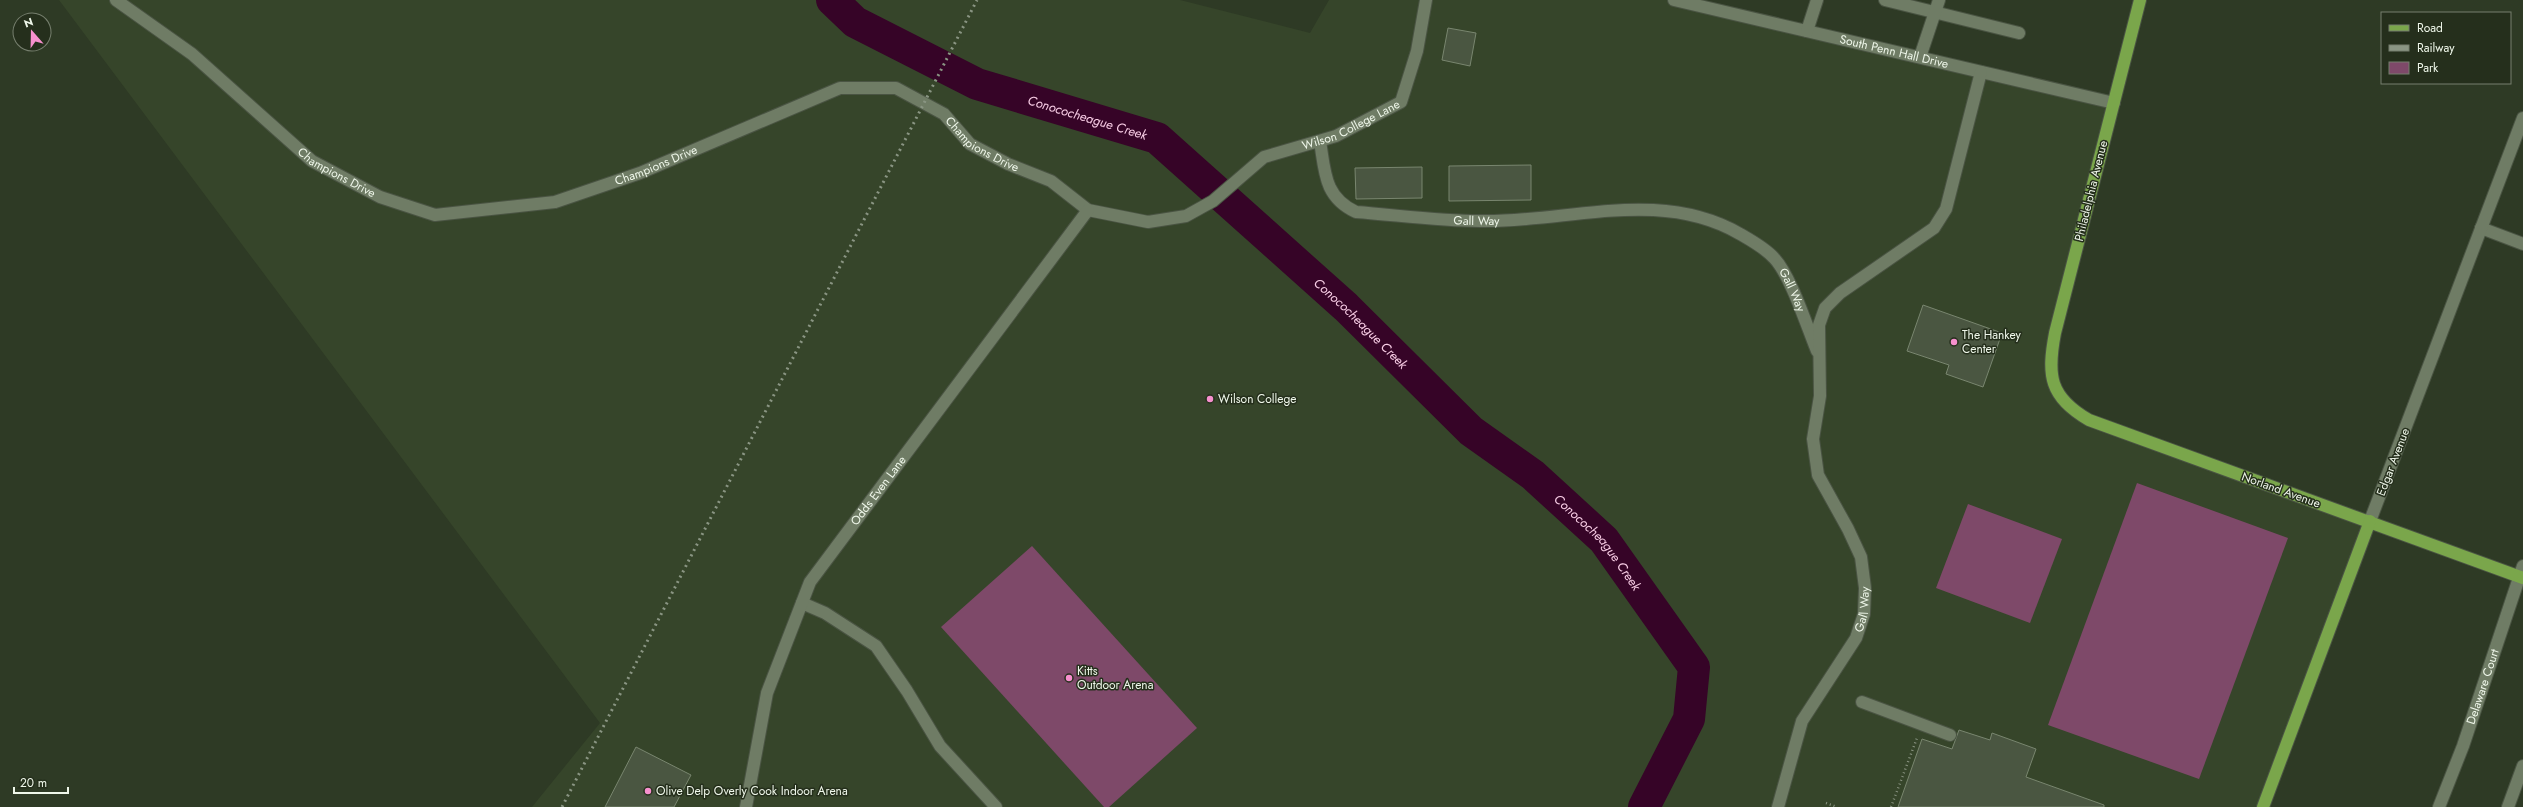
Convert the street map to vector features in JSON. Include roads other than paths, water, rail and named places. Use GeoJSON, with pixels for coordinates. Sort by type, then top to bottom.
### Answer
{"type":"FeatureCollection","features":[{"type":"Feature","properties":{"kind":"main road","name":"Philadelphia Avenue"},"geometry":{"type":"LineString","coordinates":[[2052,382],[2050,368],[2055,333],[2140,0]]}},
{"type":"Feature","properties":{"kind":"main road","name":"Norland Avenue"},"geometry":{"type":"LineString","coordinates":[[2052,382],[2066,404],[2089,420],[2370,521],[2522,573]]}},
{"type":"Feature","properties":{"kind":"main road","name":"Edgar Avenue"},"geometry":{"type":"LineString","coordinates":[[2263,807],[2370,521]]}},
{"type":"Feature","properties":{"kind":"street","name":"Champions Drive"},"geometry":{"type":"LineString","coordinates":[[116,0],[192,54],[312,161],[380,197],[435,215],[555,202],[640,173],[840,88],[896,88],[944,114],[970,144],[1008,164],[1050,180],[1088,210],[1148,222],[1186,216],[1213,201]]}},
{"type":"Feature","properties":{"kind":"street","name":"Wilson College Lane"},"geometry":{"type":"LineString","coordinates":[[1213,201],[1255,163],[1264,157],[1336,136],[1401,102],[1417,51],[1426,0]]}},
{"type":"Feature","properties":{"kind":"street","name":"South Penn Hall Drive"},"geometry":{"type":"LineString","coordinates":[[1674,0],[2114,103]]}},
{"type":"Feature","properties":{"kind":"street"},"geometry":{"type":"LineString","coordinates":[[1807,31],[1817,0]]}},
{"type":"Feature","properties":{"kind":"street"},"geometry":{"type":"LineString","coordinates":[[1885,0],[2019,33]]}},
{"type":"Feature","properties":{"kind":"street"},"geometry":{"type":"LineString","coordinates":[[1920,58],[1939,0]]}},
{"type":"Feature","properties":{"kind":"street"},"geometry":{"type":"LineString","coordinates":[[1819,356],[1820,324],[1825,308],[1840,293],[1934,228],[1946,209],[1981,72]]}},
{"type":"Feature","properties":{"kind":"street","name":"Edgar Avenue"},"geometry":{"type":"LineString","coordinates":[[2370,521],[2523,118]]}},
{"type":"Feature","properties":{"kind":"street","name":"Gall Way"},"geometry":{"type":"LineString","coordinates":[[1320,141],[1327,181],[1335,198],[1345,207],[1356,212],[1480,221],[1569,216],[1636,208],[1666,209],[1696,215],[1726,225],[1758,244],[1775,259],[1784,272],[1819,356],[1820,396],[1813,439],[1818,475],[1848,529],[1861,557],[1865,588],[1864,614],[1856,638],[1802,721],[1778,807]]}},
{"type":"Feature","properties":{"kind":"street","name":"Odds Even Lane"},"geometry":{"type":"LineString","coordinates":[[746,807],[768,693],[810,582],[1088,210]]}},
{"type":"Feature","properties":{"kind":"street"},"geometry":{"type":"LineString","coordinates":[[2481,228],[2523,244]]}},
{"type":"Feature","properties":{"kind":"street","name":"Delaware Court"},"geometry":{"type":"LineString","coordinates":[[2439,807],[2463,746],[2522,573]]}},
{"type":"Feature","properties":{"kind":"street"},"geometry":{"type":"LineString","coordinates":[[802,603],[825,613],[876,646],[907,691],[940,746],[996,807]]}},
{"type":"Feature","properties":{"kind":"street"},"geometry":{"type":"LineString","coordinates":[[1862,702],[1950,735]]}},
{"type":"Feature","properties":{"kind":"street"},"geometry":{"type":"LineString","coordinates":[[2508,807],[2523,766]]}},
{"type":"Feature","properties":{"kind":"waterway","name":"Conococheague Creek"},"geometry":{"type":"LineString","coordinates":[[832,0],[855,22],[977,84],[1157,138],[1346,307],[1471,431],[1533,475],[1604,540],[1694,667],[1689,719],[1644,807]]}},
{"type":"Feature","properties":{"kind":"railway"},"geometry":{"type":"LineString","coordinates":[[562,807],[977,0]]}},
{"type":"Feature","properties":{"kind":"place","name":"The Hankey Center"},"geometry":{"type":"Point","coordinates":[1954,342]}},
{"type":"Feature","properties":{"kind":"place","name":"Wilson College"},"geometry":{"type":"Point","coordinates":[1210,399]}},
{"type":"Feature","properties":{"kind":"place","name":"Kitts Outdoor Arena"},"geometry":{"type":"Point","coordinates":[1069,678]}},
{"type":"Feature","properties":{"kind":"place","name":"Olive Delp Overly Cook Indoor Arena"},"geometry":{"type":"Point","coordinates":[648,791]}}]}
